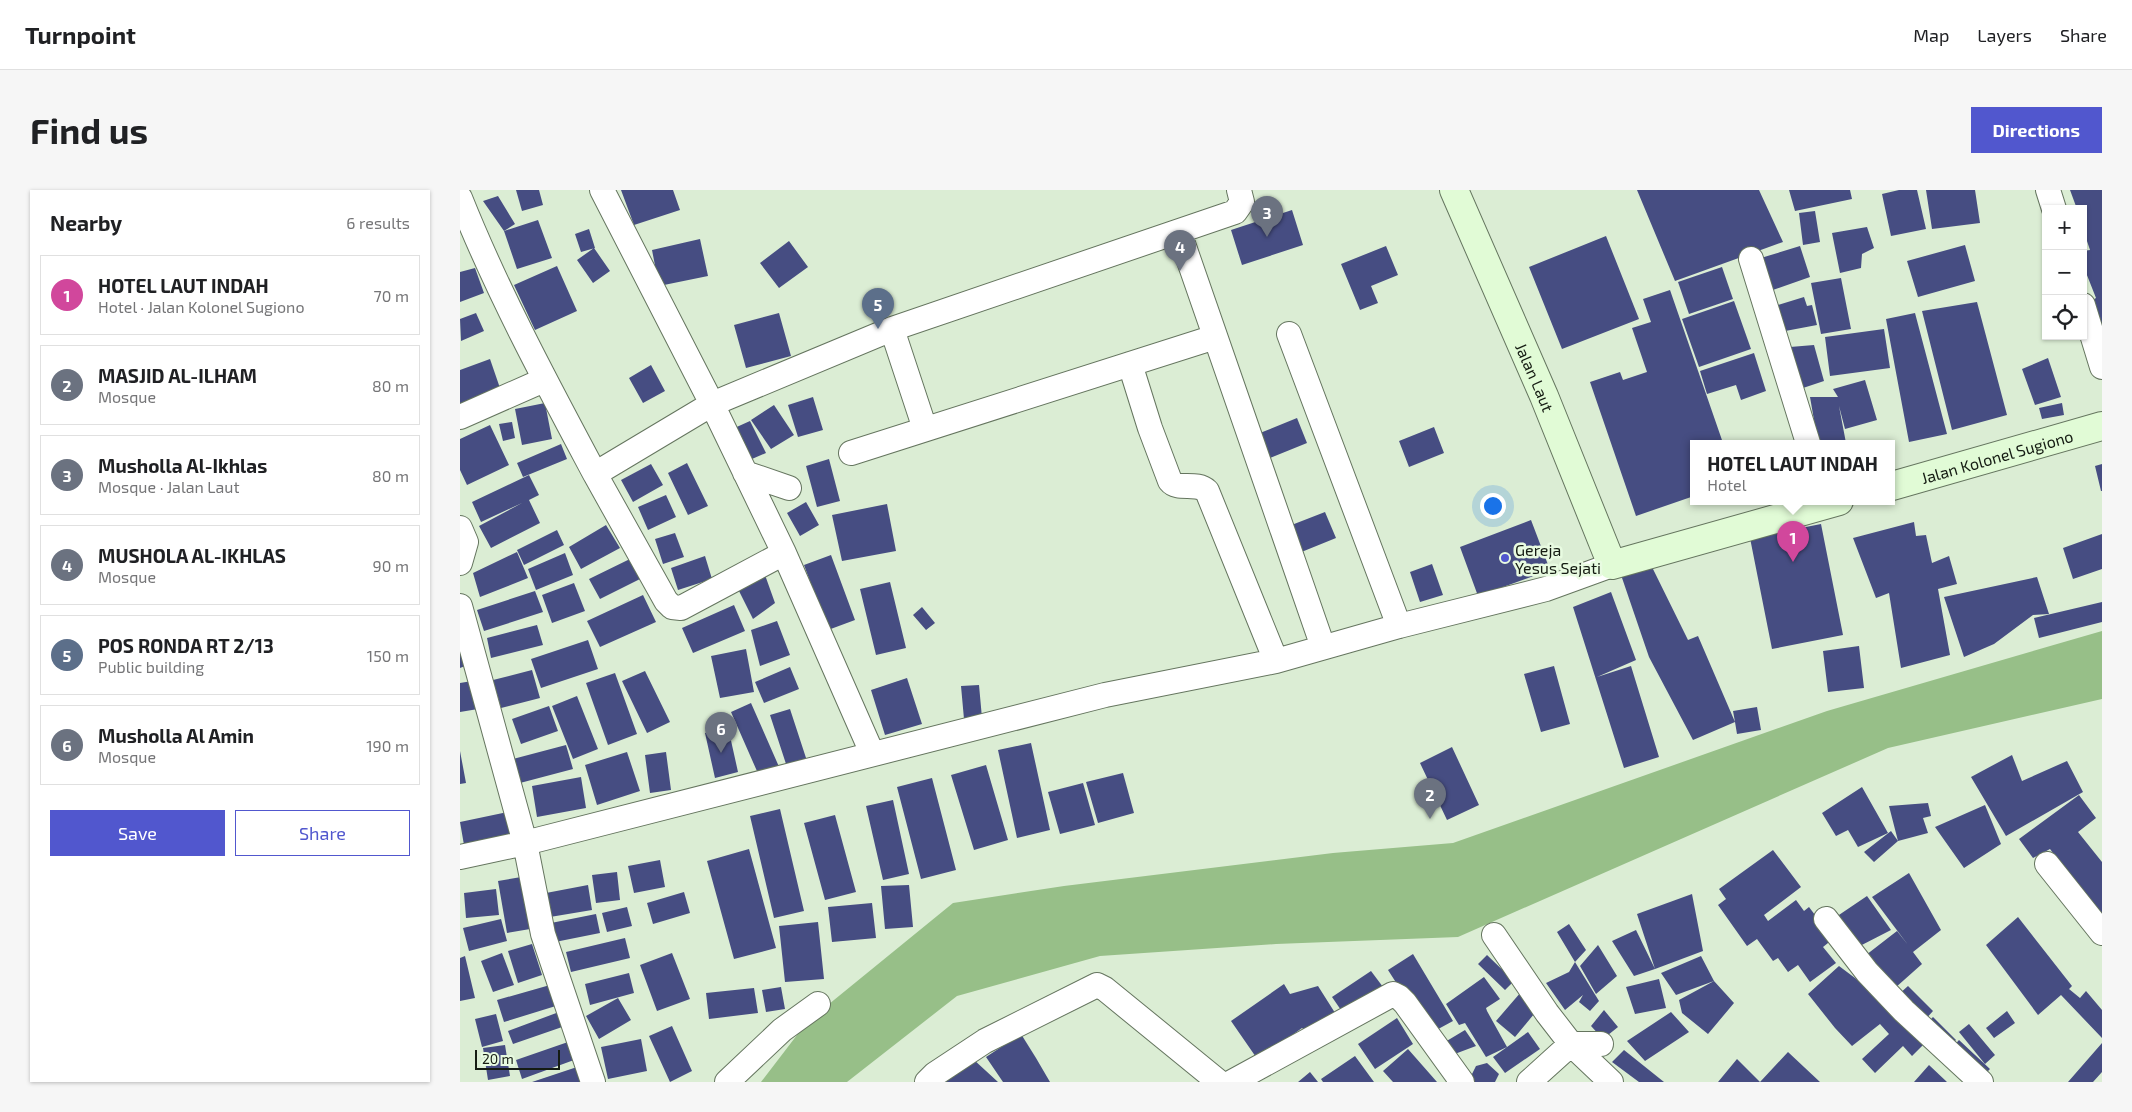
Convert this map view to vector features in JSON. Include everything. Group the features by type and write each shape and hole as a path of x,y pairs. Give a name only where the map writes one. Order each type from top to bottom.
{"street":[{"path":"602,190 712,404 784,553 872,753"},
{"path":"594,474 712,404 892,330 1235,212 1242,202 1239,190"},
{"name":"Jalan Laut","path":"1454,190 1544,396 1612,565"},
{"path":"2048,190 2053,205"},
{"path":"460,198 473,230 544,380 594,474 666,601 672,607 681,608 784,553"},
{"path":"1179,232 1323,647"},
{"path":"1751,258 1807,440"},
{"path":"2087,319 2102,367"},
{"path":"892,330 925,429"},
{"path":"1289,334 1399,626"},
{"path":"851,453 1215,337"},
{"path":"1130,364 1170,481 1176,485 1200,486 1207,491 1276,661"},
{"path":"460,417 544,380"},
{"name":"Jalan Kolonel Sugiono","path":"1895,485 2102,426"},
{"path":"745,473 789,488"},
{"path":"462,856 525,843 1105,695 1276,661 1399,626 1546,589 1612,565 1821,505"},
{"path":"460,528 466,542 460,563"},
{"path":"460,606 525,843 543,934 593,1082"},
{"path":"2047,864 2102,934"},
{"path":"1826,919 1867,972 1898,1005 1981,1082"},
{"path":"1494,935 1547,1013 1571,1044 1611,1082"},
{"path":"928,1082 935,1074 986,1041 1094,985 1102,987 1219,1082"},
{"path":"1232,1082 1393,994 1405,1003 1462,1082"},
{"path":"727,1082 782,1030 818,1004"},
{"path":"1528,1082 1571,1044 1601,1044"}],"shaded area":[{"path":"2102,631 2102,699 1888,748 1458,937 1276,944 1100,956 957,996 847,1082 761,1082 807,1022 953,903 1064,886 1333,853 1453,843 1827,711"}],"building":[{"path":"516,190 539,190 543,205 522,211"},
{"path":"621,190 673,190 680,210 634,225"},
{"path":"1637,190 1759,190 1783,242 1675,281"},
{"path":"1789,190 1850,190 1852,199 1795,211"},
{"path":"1899,190 1917,190 1926,229 1891,236 1882,194"},
{"path":"1926,190 1975,190 1980,223 1932,229"},
{"path":"2070,190 2102,190 2102,332 2091,301 2096,298 2087,275 2087,250 2090,250 2087,241 2087,205 2076,205"},
{"path":"498,196 515,224 504,231 483,201"},
{"path":"1292,210 1303,245 1242,265 1231,230"},
{"path":"1815,211 1820,242 1803,245 1799,213"},
{"path":"538,220 552,258 517,269 504,231"},
{"path":"1867,227 1874,248 1862,254 1861,268 1840,273 1832,233"},
{"path":"589,229 595,248 581,252 575,234"},
{"path":"1606,236 1639,319 1562,349 1529,267"},
{"path":"700,239 708,276 659,286 652,250"},
{"path":"789,241 808,267 779,288 760,263"},
{"path":"1965,245 1975,281 1918,297 1907,261"},
{"path":"1386,246 1398,275 1371,286 1378,303 1360,310 1341,264"},
{"path":"1800,246 1810,277 1770,291 1761,258"},
{"path":"594,248 610,271 593,283 577,260"},
{"path":"557,266 577,311 535,330 514,285"},
{"path":"1722,267 1733,299 1689,314 1678,282"},
{"path":"475,268 484,293 460,302 460,272"},
{"path":"1841,278 1851,329 1821,334 1811,283"},
{"path":"1670,290 1722,440 1690,440 1690,497 1636,516 1590,382 1620,372 1623,380 1647,372 1632,328 1651,322 1643,299"},
{"path":"1804,297 1807,306 1812,305 1817,325 1780,332 1771,307"},
{"path":"1734,301 1751,349 1699,367 1682,319"},
{"path":"1977,302 2007,415 1952,430 1922,311"},
{"path":"476,313 484,331 461,341 460,319"},
{"path":"779,313 791,356 746,368 734,325"},
{"path":"1915,313 1947,434 1909,442 1886,319"},
{"path":"1884,329 1890,368 1830,376 1825,337"},
{"path":"1814,345 1824,381 1803,388 1790,347"},
{"path":"1754,353 1766,391 1741,400 1736,385 1707,394 1700,371"},
{"path":"2048,358 2061,397 2035,405 2022,369"},
{"path":"490,359 501,391 460,406 460,370"},
{"path":"651,365 665,391 643,403 629,378"},
{"path":"1865,380 1877,420 1845,429 1839,406 1845,440 1817,440 1810,397 1838,397 1833,389"},
{"path":"813,397 823,430 798,437 788,405"},
{"path":"545,403 552,439 522,445 515,409"},
{"path":"2062,403 2064,415 2042,419 2039,408"},
{"path":"774,405 794,435 771,449 751,420"},
{"path":"1297,418 1307,443 1270,458 1260,433"},
{"path":"750,421 766,453 745,462 730,430"},
{"path":"512,422 515,438 503,441 499,424"},
{"path":"490,425 509,465 467,485 460,470 460,439"},
{"path":"1434,427 1444,453 1409,467 1399,441"},
{"path":"561,444 567,459 523,477 517,463"},
{"path":"829,459 840,501 817,507 806,466"},
{"path":"687,463 708,506 688,515 668,473"},
{"path":"651,464 663,485 633,502 621,480"},
{"path":"2102,464 2102,491 2101,491 2095,466"},
{"path":"529,475 539,495 529,500 540,523 491,548 479,526 522,503 481,522 472,502"},
{"path":"666,495 676,517 648,530 638,507"},
{"path":"806,502 819,525 800,536 787,513"},
{"path":"887,504 896,551 842,561 832,515"},
{"path":"1325,512 1336,538 1299,553 1289,526"},
{"name":"Gereja Yesus Sejati","path":"1531,520 1550,570 1478,596 1460,547"},
{"path":"1914,522 1916,536 1926,535 1932,563 1949,556 1957,584 1938,589 1950,655 1901,668 1889,593 1876,598 1853,538"},
{"path":"1821,524 1843,635 1772,649 1750,538"},
{"path":"606,525 620,548 581,569 569,547"},
{"path":"557,530 564,545 524,565 517,550"},
{"path":"675,533 684,557 663,564 655,539"},
{"path":"2102,534 2102,569 2073,579 2063,548"},
{"path":"517,552 528,578 480,597 473,573"},
{"path":"565,553 573,575 536,590 528,569"},
{"path":"831,555 855,620 828,630 804,565"},
{"path":"705,556 712,579 678,590 671,568"},
{"path":"634,557 644,577 600,599 589,579"},
{"path":"1432,564 1443,595 1420,602 1410,572"},
{"path":"1652,567 1688,640 1698,636 1735,722 1693,740 1649,657 1620,572"},
{"path":"765,575 775,603 753,619 738,589"},
{"path":"2037,577 2049,614 2033,615 1994,644 1964,657 1944,597"},
{"path":"890,582 906,648 876,655 860,589"},
{"path":"574,583 585,611 552,623 542,595"},
{"path":"535,591 543,612 484,631 477,610"},
{"path":"1611,592 1636,660 1597,677 1631,666 1659,757 1624,768 1573,607"},
{"path":"643,595 656,622 600,647 587,621"},
{"path":"2102,602 2102,622 2039,638 2034,618"},
{"path":"734,605 745,631 693,653 682,628"},
{"path":"922,607 935,623 926,630 913,615"},
{"path":"777,621 790,655 760,666 751,630"},
{"path":"537,625 543,645 491,658 487,638"},
{"path":"588,640 598,669 541,688 531,659"},
{"path":"1859,646 1864,688 1828,692 1823,651"},
{"path":"746,649 754,692 720,698 711,656"},
{"path":"460,650 465,666 460,668"},
{"path":"1554,666 1570,724 1541,732 1524,674"},
{"path":"790,667 799,689 764,703 755,682"},
{"path":"532,670 540,698 501,708 493,680"},
{"path":"645,671 670,722 647,733 622,681"},
{"path":"615,673 637,734 608,745 586,683"},
{"path":"907,678 922,724 885,735 871,690"},
{"path":"472,681 478,709 460,712 460,683"},
{"path":"979,685 982,718 964,719 961,686"},
{"path":"577,696 598,749 573,759 552,706"},
{"path":"751,703 780,769 760,778 731,712"},
{"path":"549,706 558,731 521,744 512,719"},
{"path":"1757,707 1761,730 1737,734 1733,711"},
{"path":"790,709 807,761 787,767 770,715"},
{"path":"728,727 738,772 715,778 705,733"},
{"path":"1031,743 1050,830 1017,838 998,750"},
{"path":"566,745 573,769 520,783 513,759"},
{"path":"1452,747 1479,805 1447,820 1420,763"},
{"path":"460,751 466,783 460,784"},
{"path":"627,752 640,791 597,805 585,765"},
{"path":"666,752 671,790 650,793 645,755"},
{"path":"2012,755 2022,781 2067,761 2083,792 2006,836 1971,777"},
{"path":"986,765 1008,840 974,850 951,775"},
{"path":"1123,773 1134,813 1098,823 1086,782"},
{"path":"581,777 586,808 537,817 532,786"},
{"path":"932,778 956,870 921,879 897,787"},
{"path":"1083,783 1095,825 1060,834 1048,792"},
{"path":"1862,787 1888,833 1858,847 1848,830 1836,836 1822,813"},
{"path":"2079,795 2096,818 2078,832 2102,862 2102,917 2050,849 2033,858 2019,839"},
{"path":"893,800 909,874 883,880 866,806"},
{"path":"1928,803 1931,816 1923,818 1928,833 1898,841 1889,806"},
{"path":"1985,805 2001,844 1964,868 1935,827"},
{"path":"780,809 804,911 774,918 750,816"},
{"path":"513,811 517,834 464,845 460,822"},
{"path":"835,815 856,892 825,900 804,823"},
{"path":"1891,831 1898,841 1874,862 1864,852"},
{"path":"749,849 776,948 734,959 707,861"},
{"path":"1773,850 1801,887 1764,915 1768,921 1796,900 1804,911 1809,907 1833,939 1823,947 1836,963 1810,982 1798,965 1788,972 1778,958 1773,961 1757,939 1747,946 1718,905 1726,899 1719,889"},
{"path":"660,860 665,887 634,893 628,866"},
{"path":"617,872 620,900 596,903 592,875"},
{"path":"1909,873 1941,930 1913,952 1922,964 1895,988 1866,955 1897,931 1908,945 1872,897"},
{"path":"527,876 536,928 507,933 498,881"},
{"path":"588,885 592,910 550,917 546,893"},
{"path":"909,885 913,927 885,929 881,886"},
{"path":"496,889 499,915 466,918 464,893"},
{"path":"684,892 690,913 653,924 647,903"},
{"path":"1692,894 1703,951 1655,969 1637,914"},
{"path":"1867,896 1891,930 1854,949 1833,919"},
{"path":"872,903 876,938 832,942 828,907"},
{"path":"627,907 632,926 607,932 602,913"},
{"path":"596,914 600,933 555,942 551,923"},
{"path":"2018,917 2072,986 2069,989 2080,998 2086,991 2102,1010 2102,1038 2061,995 2038,1015 1986,945"},
{"path":"501,919 507,941 469,951 463,928"},
{"path":"818,922 824,979 785,982 779,926"},
{"path":"1569,924 1586,950 1575,962 1557,932"},
{"path":"1636,930 1655,969 1634,976 1612,941"},
{"path":"625,938 630,958 571,972 566,952"},
{"path":"532,944 542,975 518,983 508,951"},
{"path":"1598,945 1617,976 1596,994 1580,966"},
{"path":"502,953 514,985 493,992 481,961"},
{"path":"672,953 690,999 657,1011 640,965"},
{"path":"1413,954 1453,1021 1429,1034 1388,970"},
{"path":"1487,955 1514,981 1505,990 1478,964"},
{"path":"465,956 475,998 460,1001 460,958"},
{"path":"1701,956 1714,981 1676,995 1661,973"},
{"path":"1575,962 1599,1001 1590,1011 1579,1002 1583,995 1565,1010 1546,983 1569,972"},
{"path":"1839,966 1875,993 1923,1045 1912,1056 1903,1046 1875,1073 1862,1059 1889,1034 1880,1024 1852,1046 1835,1028 1808,994"},
{"path":"1371,971 1386,991 1343,1013 1332,997"},
{"path":"629,973 634,993 590,1005 585,984"},
{"path":"1484,977 1500,999 1486,1008 1507,1047 1486,1057 1465,1023 1459,1025 1446,1004"},
{"path":"1659,979 1666,1008 1635,1014 1626,987"},
{"path":"1714,981 1734,1003 1708,1034 1682,1013 1679,1000"},
{"path":"1284,984 1290,994 1318,986 1337,1016 1307,1032 1302,1028 1258,1060 1231,1021"},
{"path":"550,985 559,1005 504,1022 497,1000"},
{"path":"1908,986 1933,1011 1924,1021 1898,995"},
{"path":"781,987 785,1009 766,1012 762,990"},
{"path":"754,988 758,1013 709,1019 706,993"},
{"path":"1521,992 1539,1008 1515,1037 1496,1021"},
{"path":"618,998 631,1020 599,1039 586,1016"},
{"path":"1604,1010 1618,1027 1603,1039 1591,1026"},
{"path":"2007,1011 2015,1023 1994,1038 1986,1028"},
{"path":"559,1012 565,1026 513,1044 508,1031"},
{"path":"1671,1012 1689,1032 1645,1061 1627,1041"},
{"path":"496,1014 503,1041 482,1047 475,1019"},
{"path":"1933,1017 1956,1040 1948,1048 1925,1025"},
{"path":"1397,1018 1413,1044 1375,1069 1358,1044"},
{"path":"1969,1024 1995,1055 1985,1064 1959,1032"},
{"path":"672,1026 692,1071 670,1082 649,1036"},
{"path":"1465,1030 1476,1046 1452,1055 1445,1042"},
{"path":"1528,1032 1540,1049 1505,1073 1493,1057"},
{"path":"1021,1034 1050,1082 1003,1082 986,1057"},
{"path":"641,1039 647,1071 608,1079 601,1047"},
{"path":"1959,1040 1990,1069 1981,1078 1950,1050"},
{"path":"568,1042 574,1060 522,1079 516,1060"},
{"path":"2102,1043 2102,1072 2093,1082 2068,1082"},
{"path":"505,1045 510,1076 488,1080 483,1048"},
{"path":"1408,1049 1437,1082 1393,1082 1383,1071"},
{"path":"1624,1050 1664,1082 1639,1082 1612,1062"},
{"path":"1788,1052 1820,1082 1760,1082"},
{"path":"1355,1056 1374,1082 1323,1082 1321,1079"},
{"path":"973,1059 998,1082 946,1082 952,1075"},
{"path":"1737,1059 1760,1082 1718,1082"},
{"path":"1487,1063 1499,1074 1495,1082 1475,1082 1471,1076 1476,1066"},
{"path":"1929,1065 1947,1082 1914,1082"},
{"path":"577,1067 582,1082 532,1082"},
{"path":"1310,1072 1318,1082 1298,1082"}],"place":[{"name":"Musholla Al-Ikhlas","path":"1267,237"},
{"name":"MUSHOLA AL-IKHLAS","path":"1180,271"},
{"name":"POS RONDA RT 2/13","path":"878,329"},
{"name":"Gereja Yesus Sejati","path":"1505,558"},
{"name":"HOTEL LAUT INDAH","path":"1793,562"},
{"name":"Musholla Al Amin","path":"721,753"},
{"name":"MASJID AL-ILHAM","path":"1430,819"}]}
